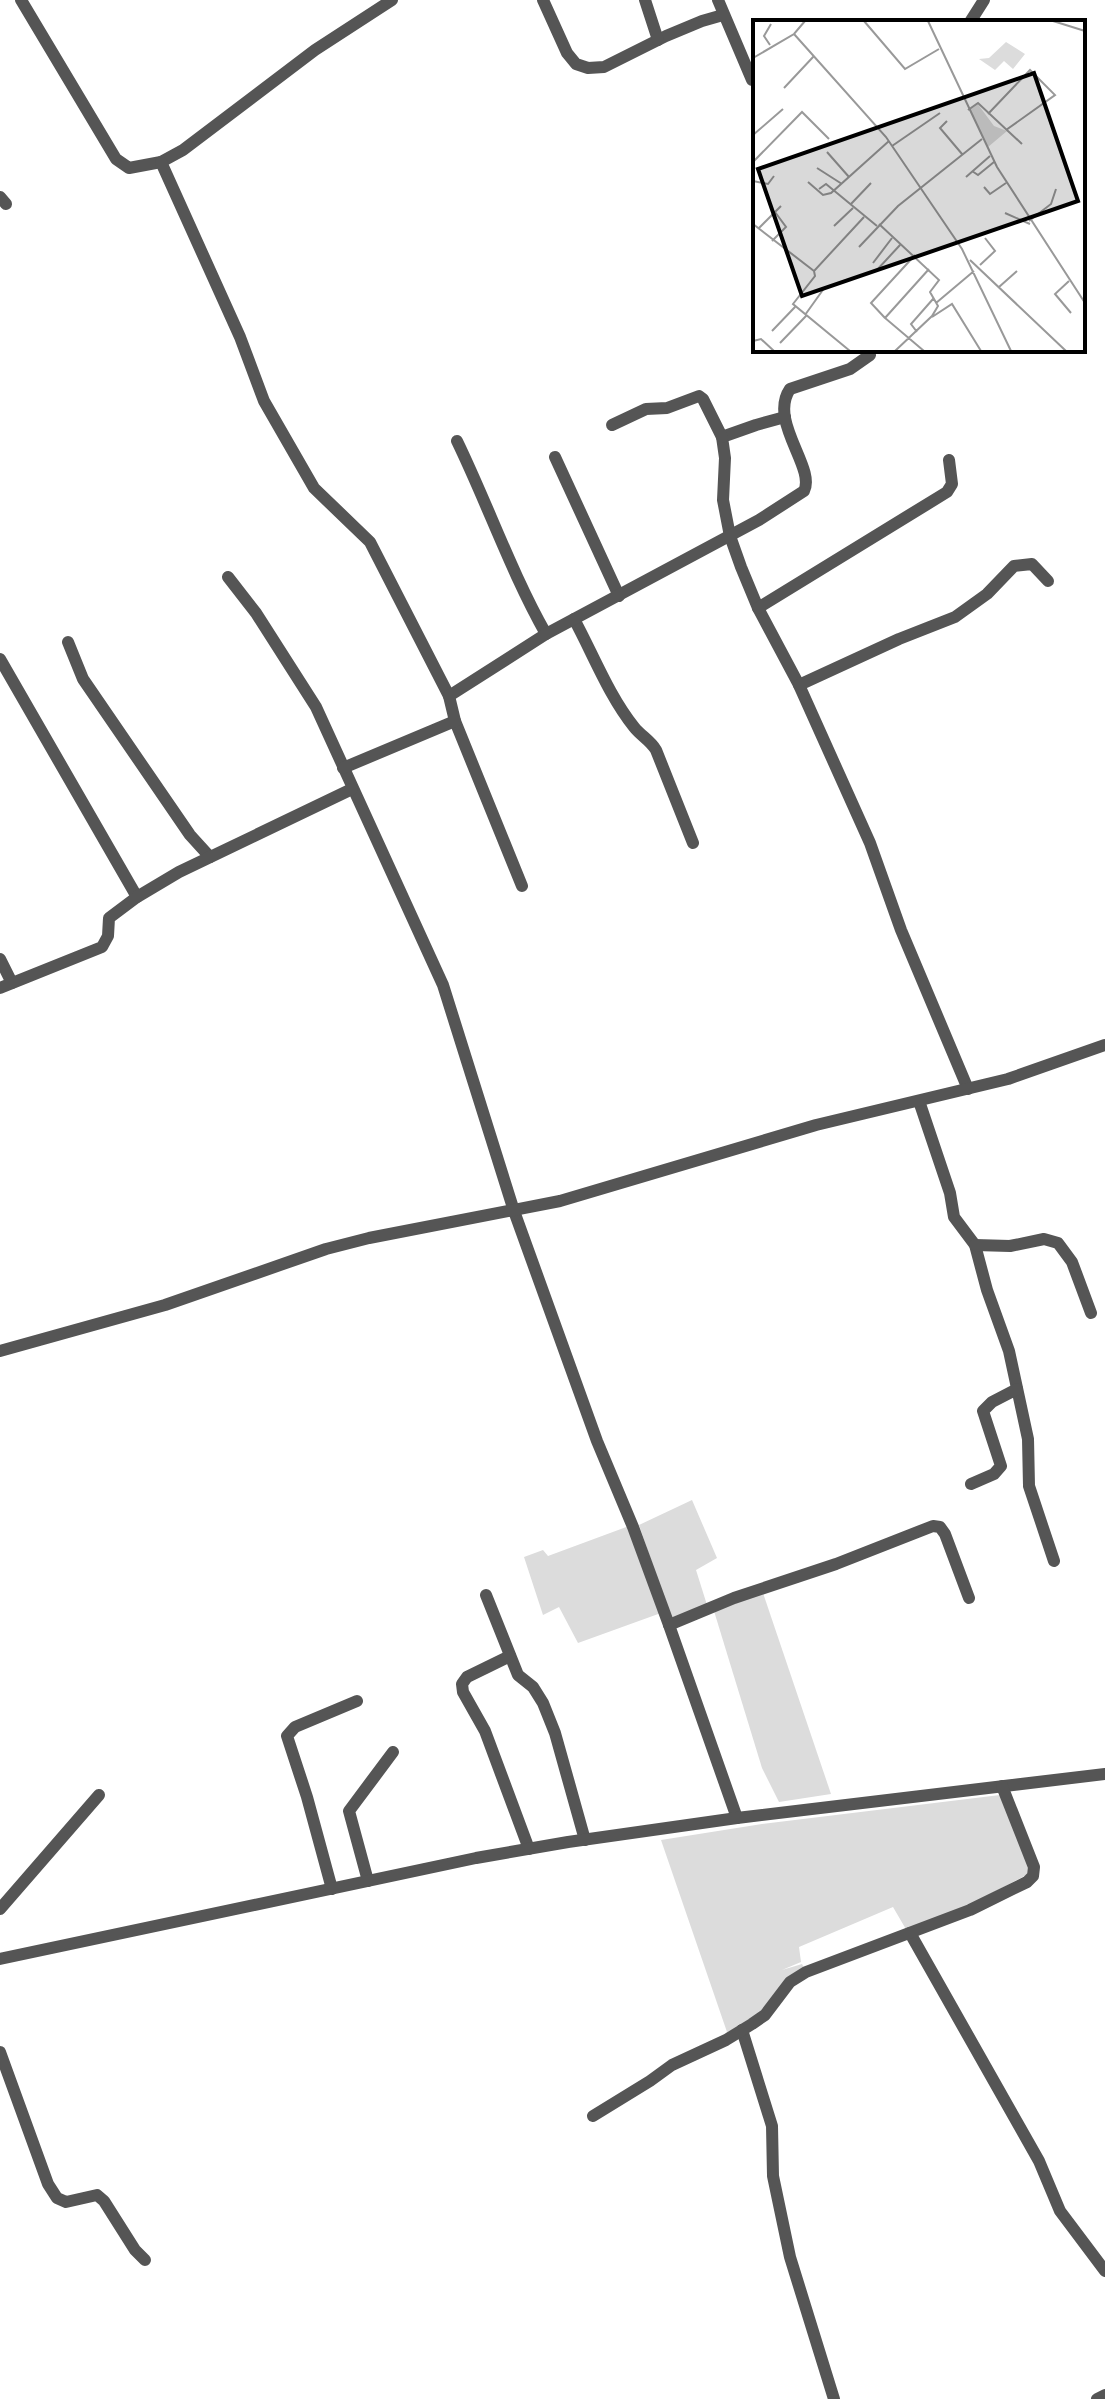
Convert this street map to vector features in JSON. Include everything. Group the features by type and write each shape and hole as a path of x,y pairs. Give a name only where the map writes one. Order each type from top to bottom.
{"street":[{"path":"21,0 116,159 129,168 161,162 183,150 315,50 392,0"},
{"path":"543,0 567,53 576,64 588,68 604,67 658,40 723,15"},
{"path":"645,0 658,40"},
{"path":"718,0 752,80"},
{"path":"971,20 984,0"},
{"path":"161,162 240,337 264,401 314,488 370,542 449,696 455,721 522,886"},
{"path":"449,696 546,634 790,503 807,486 783,408 790,389 850,369 870,355"},
{"path":"612,425 646,409 667,408 699,396 703,399 722,437 725,458 723,500 730,536 758,608 799,685 870,843 901,930 968,1089"},
{"path":"722,437 785,417"},
{"path":"457,441 514,572 546,634"},
{"path":"555,457 619,596"},
{"path":"758,608 947,492 952,484 949,460"},
{"path":"799,685 955,617 987,594 1014,566 1032,564 1048,581"},
{"path":"228,577 256,613 316,707 443,985 514,1211 597,1441 633,1527 737,1818"},
{"path":"574,619 635,729 656,750 693,843"},
{"path":"68,642 83,679 190,835 210,857"},
{"path":"0,659 137,897"},
{"path":"343,768 455,721"},
{"path":"0,959 6,986 102,947 108,936 109,918 137,897 210,857 352,789"},
{"path":"0,1351 165,1305 326,1249 588,1193 816,1125 1008,1079 1105,1045"},
{"path":"919,1101 950,1193 954,1217 975,1245 1009,1351 1028,1439 1029,1486 1054,1561"},
{"path":"975,1245 1010,1246 1044,1239 1058,1243 1072,1262 1091,1313"},
{"path":"971,1484 994,1474 1001,1466 984,1415 985,1407 1017,1389"},
{"path":"669,1625 734,1598 836,1564 933,1526 940,1527 945,1534 969,1598"},
{"path":"486,1595 518,1675 533,1687 543,1703 555,1733 585,1840"},
{"path":"510,1656 467,1677 462,1684 463,1692 485,1731 529,1849"},
{"path":"332,1889 287,1736 295,1727 357,1701"},
{"path":"368,1881 349,1811 393,1752"},
{"path":"0,1959 529,1849 737,1818 1105,1774"},
{"path":"593,2116 672,2065 765,2015 790,1982 806,1972 970,1910 1027,1882 1033,1876 1034,1867 1002,1786"},
{"path":"0,1909 99,1795"},
{"path":"910,1933 1039,2161 1060,2211 1105,2271"},
{"path":"742,2030 772,2126 773,2176 790,2257 834,2399"},
{"path":"0,2052 48,2184 57,2198 66,2202 97,2195 145,2260"},
{"path":"1097,2399 1105,2395"}],"shaded area":[{"path":"692,1500 717,1558 696,1570 707,1605 672,1621 639,1525"},
{"path":"629,1526 661,1613 578,1643 559,1607 543,1615 524,1557 543,1550 548,1556"},
{"path":"763,1593 831,1794 779,1802 762,1768 714,1611"},
{"path":"1000,1795 1029,1869 1028,1874 957,1912 907,1931 893,1907 799,1947 801,1962 782,1970 802,1964 804,1968 749,2023 727,2032 661,1840 762,1824"}]}
